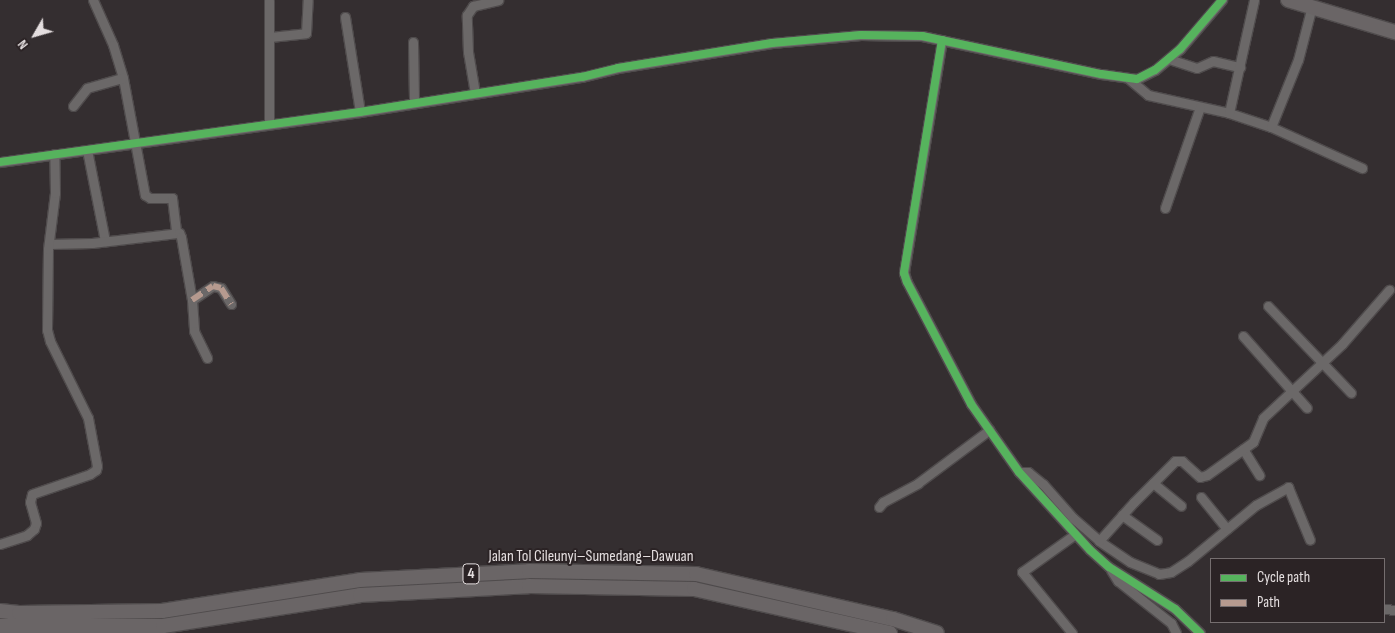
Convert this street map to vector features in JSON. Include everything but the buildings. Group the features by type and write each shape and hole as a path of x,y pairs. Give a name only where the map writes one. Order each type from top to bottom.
{"highway":[{"path":"1288,0 1319,5 1395,32"},
{"name":"Jalan Tol Cileunyi–Sumedang–Dawuan","path":"0,611 19,613 162,611 360,580 529,571 696,574 893,619 937,633"},
{"name":"Jalan Tol Cileunyi–Sumedang–Dawuan","path":"0,626 18,628 163,626 360,595 529,586 694,588 890,633"}],"street":[{"path":"93,0 112,45 123,78 146,195 150,198 172,198 176,232 181,237 192,300 194,330 207,358"},
{"path":"269,0 269,123"},
{"path":"270,37 306,33 308,0"},
{"path":"476,93 468,52 467,15 474,6 498,0"},
{"path":"0,162 269,123 360,112 582,77 618,68 772,43 881,34 942,40 1129,78 1146,75 1169,59 1195,34 1222,0"},
{"path":"1229,113 1254,0"},
{"path":"1271,127 1319,5"},
{"path":"344,17 360,112"},
{"path":"942,40 904,274 971,404 1019,472 1074,535 1110,567 1176,609 1200,633"},
{"path":"413,42 414,102"},
{"path":"1169,59 1197,68 1213,61 1240,67"},
{"path":"73,106 87,88 123,78"},
{"path":"1129,78 1148,95 1229,113 1271,127 1362,168"},
{"path":"1165,208 1200,107"},
{"path":"87,150 105,241"},
{"path":"0,544 26,535 34,529 36,523 30,502 32,494 90,474 96,470 97,466 88,418 50,341 47,330 46,289 55,193 54,154"},
{"path":"49,244 105,241 176,232"},
{"path":"192,300 213,286 221,288 231,304"},
{"path":"1099,541 1175,461 1182,461 1200,477 1207,475 1253,442 1263,418 1293,392 1342,344 1390,290"},
{"path":"1268,306 1351,393"},
{"path":"1243,336 1308,408"},
{"path":"879,507 883,502 918,483 989,430"},
{"path":"1243,449 1260,476"},
{"path":"1019,472 1028,472 1044,484 1073,518 1099,541 1130,562 1159,574 1171,572 1188,561 1256,505 1288,487 1310,540"},
{"path":"1153,483 1181,506"},
{"path":"1201,497 1227,529"},
{"path":"1122,515 1157,540"},
{"path":"1072,633 1022,572 1074,535"},
{"path":"1110,567 1118,581 1171,624 1176,633"}],"marked path":[{"path":"192,300 213,286 221,288 231,304"}],"cycle path":[{"path":"0,162 360,112 582,77 618,68 772,43 861,35 922,36 1101,74 1137,79 1155,70 1180,49 1222,0"},
{"path":"942,40 904,273 907,282 971,404 1019,472 1090,550 1109,567 1175,609 1200,633"}]}
